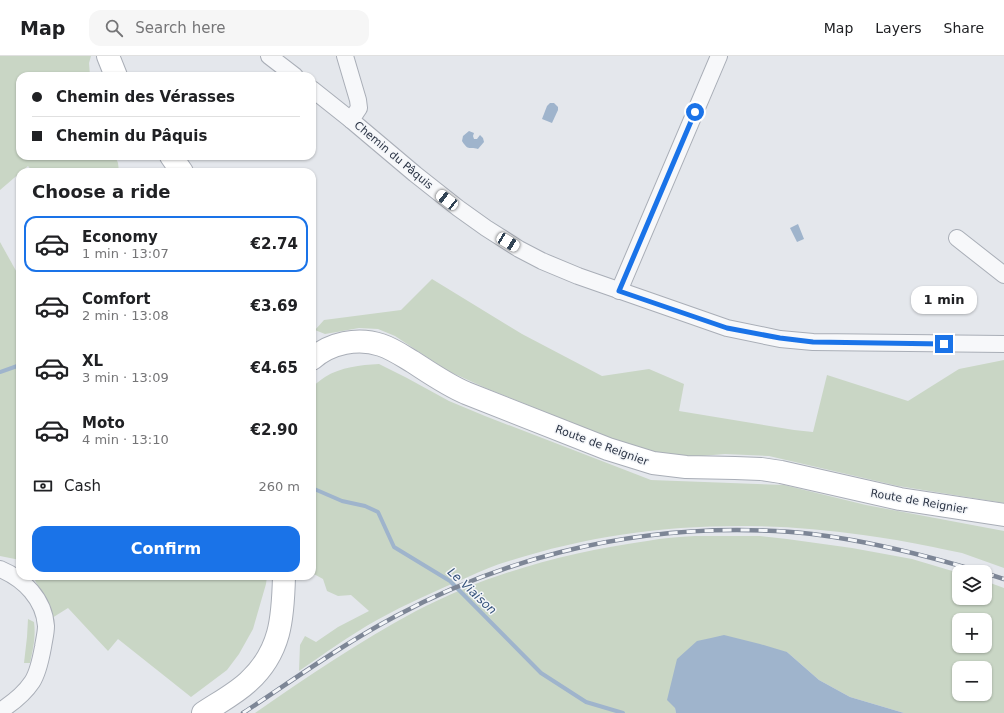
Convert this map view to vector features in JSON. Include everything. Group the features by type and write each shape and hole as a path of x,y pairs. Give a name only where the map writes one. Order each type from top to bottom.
{"main road":[{"path":"108,56 114,72"},
{"name":"Route de Reignier","path":"316,355 342,343 362,342 381,345 461,391 608,449 653,463 686,467 761,469 900,498 1004,515"},
{"path":"203,713 248,682 257,673 270,655 280,631 284,580"}],"street":[{"path":"269,56 290,72"},
{"path":"345,56 359,108 351,120"},
{"path":"619,291 719,56"},
{"name":"Chemin du Pâquis","path":"316,92 415,174 486,228 548,264 619,291 727,328 780,338 813,342 1004,344"},
{"path":"957,238 1004,275"},
{"path":"0,569 16,577"},
{"path":"0,711 7,707 32,682 42,656 46,626 43,612 37,598 31,590 19,580"}],"green space":[{"path":"0,56 91,56 89,63 90,72 16,72 16,160 117,160 119,168 30,168 28,166 26,168 16,168 16,176 0,190"},
{"path":"0,242 16,271 16,559 0,556"},
{"path":"432,279 522,334 602,376 649,369 684,384 679,411 813,432 827,375 908,401 959,369 1004,360 1004,503 898,486 769,456 725,454 689,457 658,453 620,442 488,389 448,371 395,336 378,329 359,328 325,334 316,330 324,320 401,310"},
{"path":"379,364 449,401 651,480 784,485 866,505 1004,531 1004,568 962,553 933,547 880,537 818,530 729,526 640,532 596,539 553,549 488,568 399,608 347,638 299,671 300,645 305,636 316,642 338,627 369,611 351,595 338,596 327,591 323,579 316,575 316,384 325,377 338,371 358,366"},
{"path":"695,536 760,536 852,548 912,559 952,571 952,605 992,605 992,584 1004,588 1004,713 904,713 850,697 819,680 787,652 675,708 676,713 255,713 354,647 422,608 463,589 485,580 553,559 600,549 671,538"},
{"path":"35,580 266,580 253,629 239,654 227,670 191,697 118,639 108,651 68,608 52,618 47,601"},
{"path":"28,619 34,622 34,638 30,663 24,663 27,637"}],"water":[{"path":"550,103 554,103 558,107 552,123 542,119 547,106"},
{"path":"469,131 474,133 474,139 477,139 480,135 483,138 484,142 478,149 468,148 462,141 463,136"},
{"path":"798,224 804,239 797,242 790,228"},
{"path":"724,635 787,652 819,680 850,697 904,713 676,713 675,708 667,700 677,659 697,641"}],"waterway":[{"name":"Le Viaison","path":"0,372 16,366"},
{"name":"Le Viaison","path":"316,490 342,501 365,506 378,512 394,547 450,581 541,673 586,702 623,713"}],"railway":[{"path":"243,713 357,638 436,596 476,579 518,564 604,542 692,531 746,530 793,532 833,537 876,545 918,554 956,565"},
{"path":"992,575 1004,579"}],"route":[{"path":"695,112 619,291 727,328 780,338 813,342 944,344"}]}
